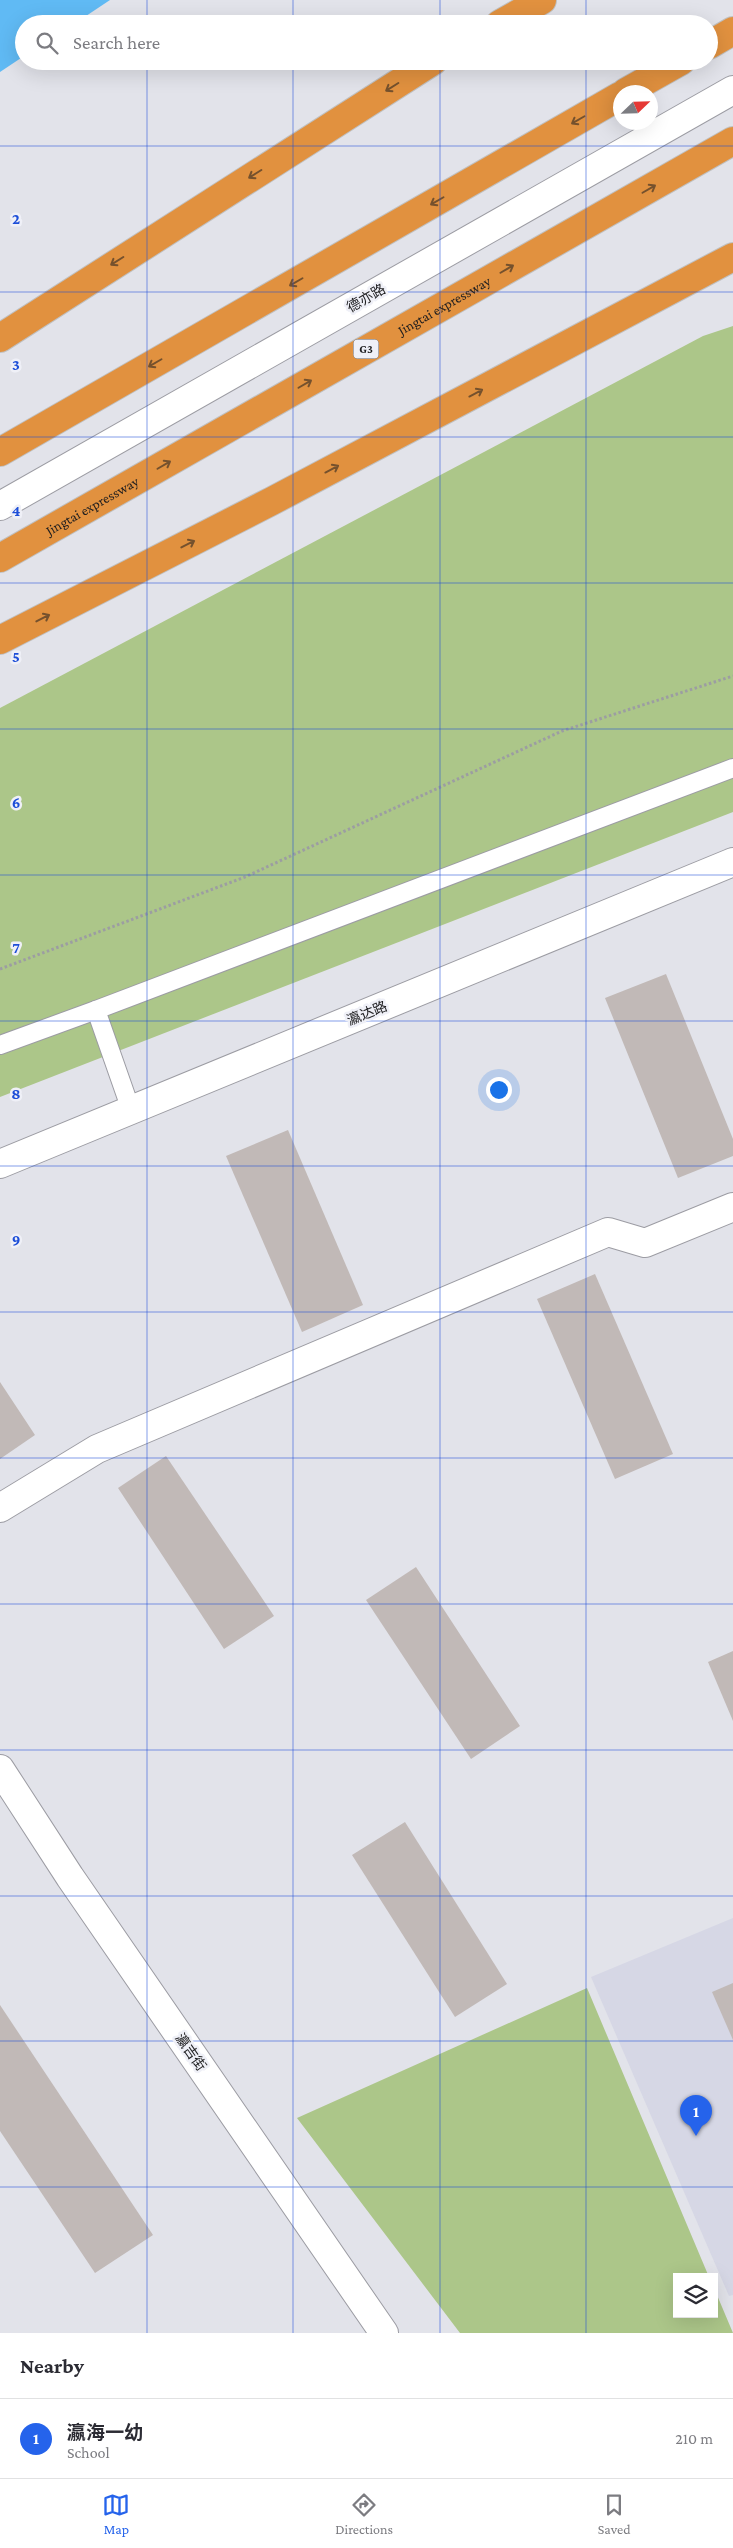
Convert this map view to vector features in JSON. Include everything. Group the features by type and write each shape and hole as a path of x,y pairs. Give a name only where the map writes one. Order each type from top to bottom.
{"highway":[{"path":"516,15 542,0"},
{"path":"718,40 733,31"},
{"path":"0,338 419,70"},
{"path":"638,85 665,70"},
{"path":"0,452 613,100"},
{"name":"Jingtai expressway","path":"0,558 733,141"},
{"path":"0,640 281,496 733,257"}],"street":[{"name":"德亦路","path":"0,506 733,90"},
{"name":"瀛达路","path":"0,1164 733,862"},
{"path":"0,1508 97,1449 608,1232 645,1243 733,1207"},
{"name":"瀛吉街","path":"0,1769 70,1877 384,2333"}],"lane":[{"path":"0,1045 733,768"},
{"path":"96,1010 131,1110"}],"path":[{"path":"0,969 245,877 562,731 733,676"}],"shaded area":[{"path":"733,1918 733,2295 729,2296 591,1977"}],"green space":[{"path":"733,326 733,812 0,1097 0,708 703,336"},
{"path":"587,1988 707,2273 673,2273 673,2318 718,2318 718,2297 733,2333 460,2333 297,2118"}],"water":[{"path":"0,0 110,0 88,15 15,15 15,62 0,72"}],"building":[{"path":"666,974 733,1139 733,1156 678,1178 605,998"},
{"path":"288,1130 363,1305 302,1332 226,1156"},
{"path":"595,1274 673,1454 615,1479 537,1299"},
{"path":"0,1382 35,1435 0,1459"},
{"path":"166,1456 274,1616 224,1649 118,1488"},
{"path":"416,1567 520,1726 471,1759 366,1600"},
{"path":"733,1651 733,1721 708,1662"},
{"path":"405,1822 507,1984 455,2017 352,1855"},
{"path":"733,1983 733,2040 712,1992"},
{"path":"0,2005 153,2235 95,2273 0,2131"}],"place":[{"name":"瀛海一幼","path":"696,2136"}]}
